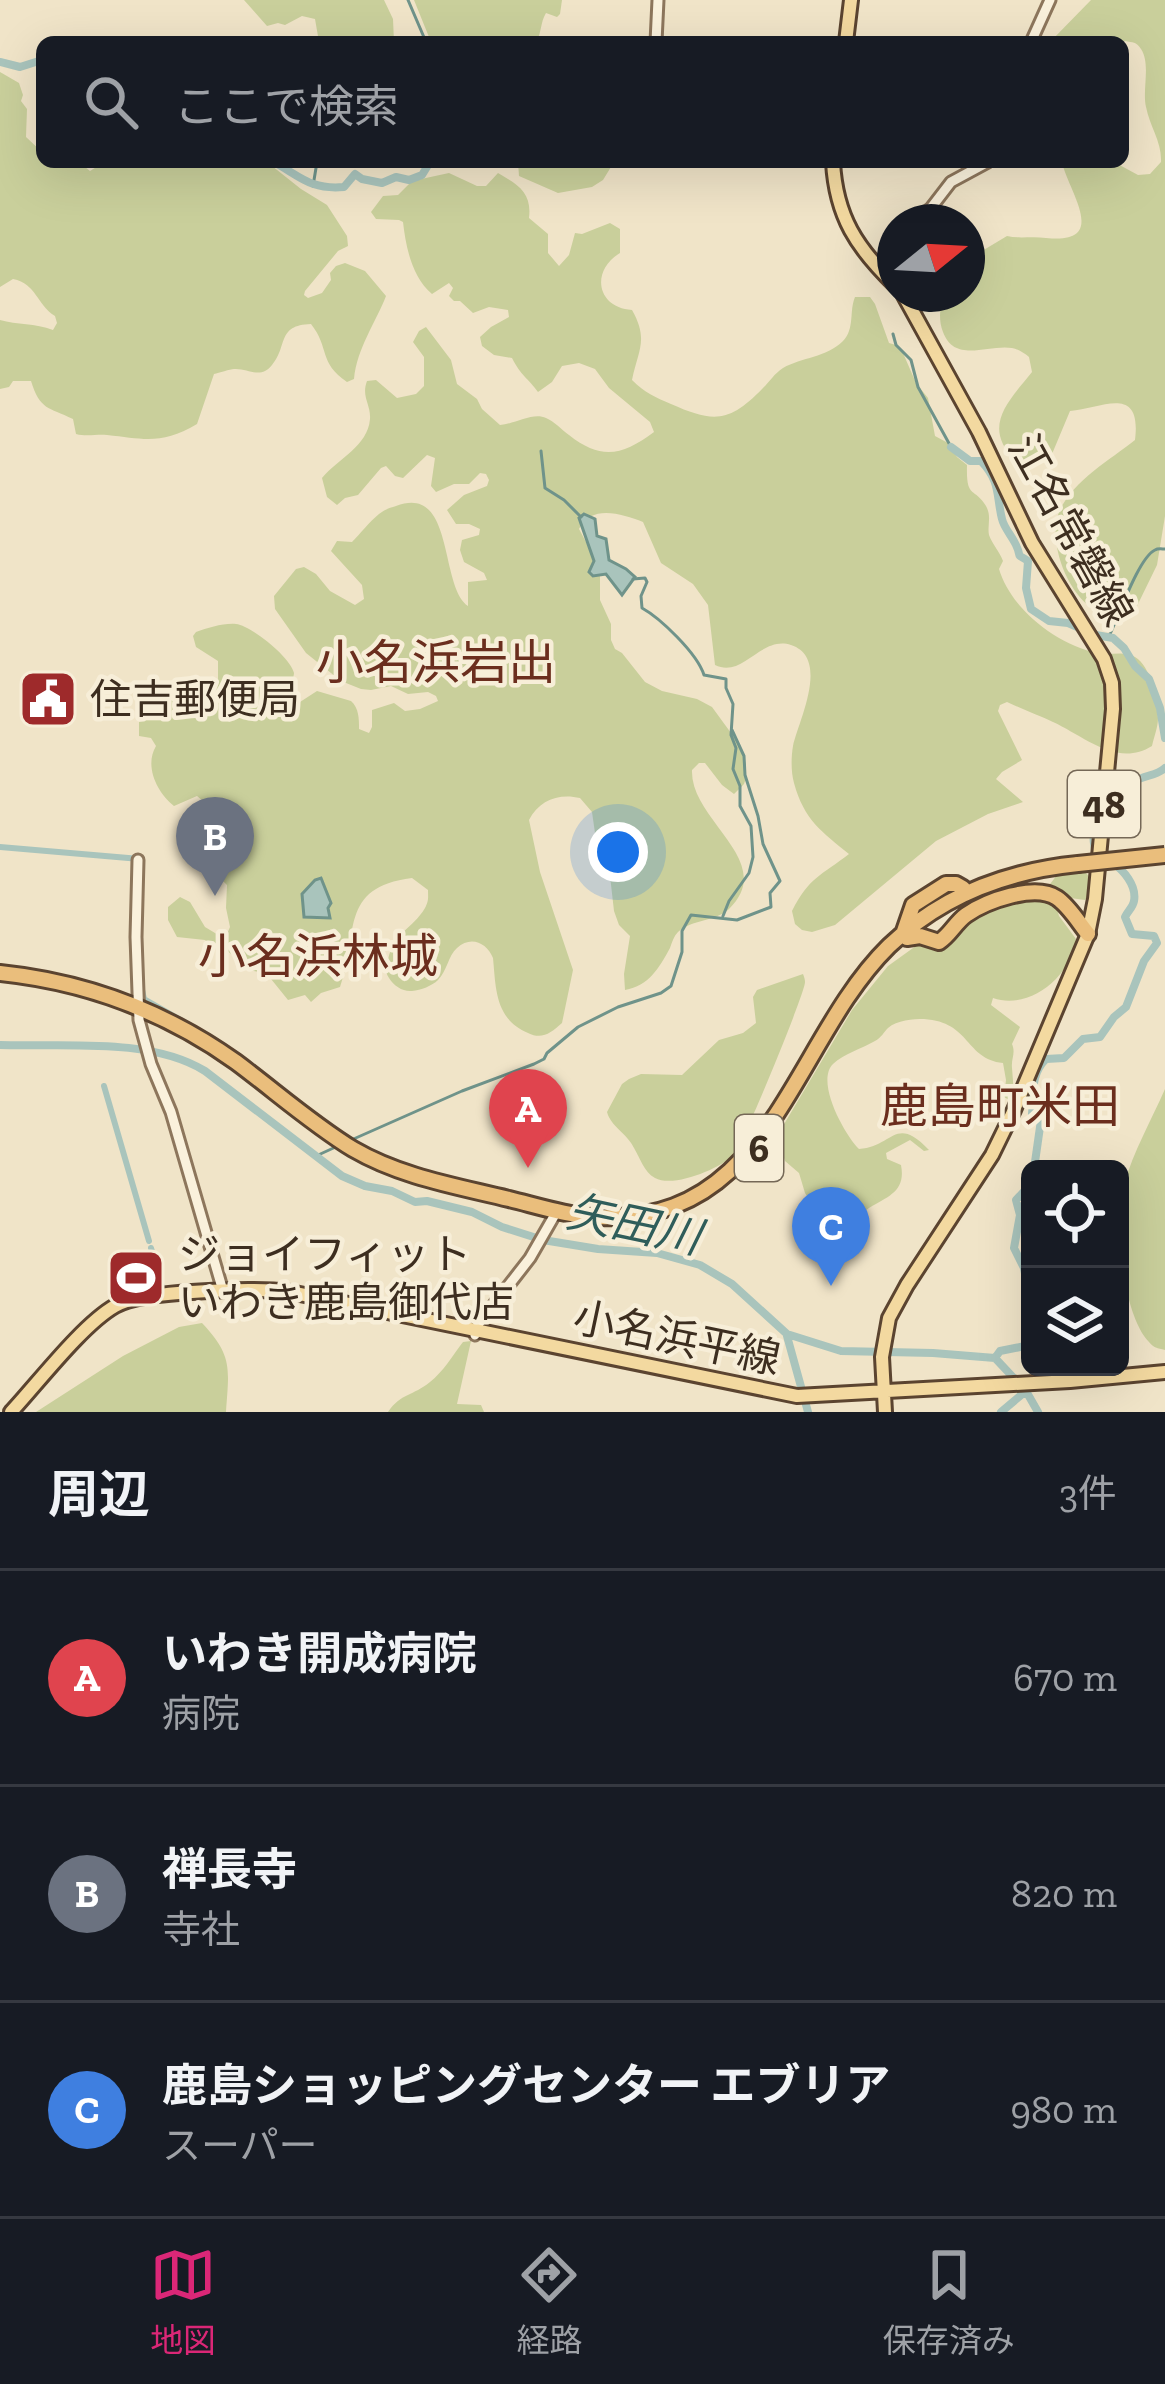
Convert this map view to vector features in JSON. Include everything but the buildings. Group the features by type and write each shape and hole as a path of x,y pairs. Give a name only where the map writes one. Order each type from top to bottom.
{"highway":[{"name":"6","path":"0,975 65,984 188,1031 342,1145 398,1171 556,1214 644,1213 687,1199 722,1178 751,1151 844,1002 888,947 926,925 947,902 1000,879 1050,867 1165,857"},
{"path":"905,936 910,910 946,884 963,887"},
{"path":"910,910 926,925 934,943 943,941 979,903 1018,893 1052,895 1088,934"}],"main road":[{"path":"847,36 851,0"},
{"path":"834,168 838,202 850,231 877,267"},
{"name":"江名常磐線","path":"885,1400 882,1357 889,1318 992,1155 1088,934 1113,709 1110,674 1099,650 1032,543 981,435 913,312"},
{"name":"小名浜平線","path":"14,1412 82,1335 118,1304 150,1296 224,1293 290,1292 804,1398 885,1400 1165,1374"}],"street":[{"path":"656,36 658,0"},
{"path":"1034,36 1050,0"},
{"path":"934,204 951,182 977,168"},
{"path":"138,860 137,1009 224,1293"},
{"path":"475,1333 556,1214"}],"green space":[{"path":"244,0 384,0 393,19 394,36 318,36 315,19 302,16 285,25 267,26"},
{"path":"414,0 562,0 557,17 546,13 538,36 429,36"},
{"path":"1091,0 1165,0 1165,516 1157,565 1137,606 1119,615 1101,613 1073,587 1057,547 1056,527 1060,510 1074,489 1135,440 1132,411 1117,403 1070,411 1052,454 1035,462 1015,460 1005,448 999,425 1032,372 1029,357 1012,348 955,347 943,332 940,317 941,312 985,312 985,249 1007,236 1066,238 1077,233 1081,213 1064,168 1125,168 1138,175 1150,174 1161,162 1146,107 1144,55 1129,42 1129,36 1056,36"},
{"path":"0,72 19,83 27,109 26,137 36,146 36,168 275,168 327,205 347,236 348,246 338,251 304,295 322,293 330,273 345,263 365,271 386,296 354,379 347,382 332,368 311,324 300,325 287,333 277,358 263,372 234,369 214,374 197,424 163,438 143,439 76,434 73,419 42,403 31,381 13,381 0,389 0,320 53,330 57,323 27,285 13,279 0,287"},
{"path":"518,168 610,168 592,187 558,193 519,176"},
{"path":"449,173 486,186 498,173 526,196 529,218 548,234 548,253 559,266 569,255 575,233 610,223 620,229 620,253 601,278 605,296 620,308 632,310 640,329 632,380 655,397 710,417 740,408 783,368 836,347 849,331 855,297 870,297 889,343 903,353 928,398 935,436 967,465 969,488 988,510 989,535 1003,561 999,569 1005,584 1024,611 1066,642 1141,661 1157,711 1152,746 1126,754 1113,752 1007,702 1000,705 998,711 1022,760 996,779 1023,802 936,841 835,925 802,930 792,911 798,900 817,878 849,854 809,816 793,779 792,751 809,691 809,663 803,652 780,644 734,666 715,665 708,605 693,584 661,563 643,522 599,514 579,529 600,568 600,600 615,649 645,682 712,707 739,744 746,764 744,784 734,794 705,763 692,770 695,789 744,874 741,891 729,909 678,932 652,975 625,990 630,936 614,911 609,867 596,840 592,812 580,798 565,797 544,803 529,820 540,872 573,970 562,1023 546,1034 533,1035 509,1020 499,1002 493,958 478,942 457,948 441,976 426,987 405,991 391,981 386,969 391,950 428,901 428,890 412,878 388,883 362,903 340,987 311,1002 305,995 288,1000 267,974 250,970 218,943 177,937 168,920 168,907 180,897 190,902 205,927 220,936 230,927 227,885 204,874 198,864 207,833 203,801 197,796 174,806 168,801 152,770 156,746 151,738 139,736 139,722 161,711 157,706 151,708 152,701 187,686 218,684 218,661 196,647 196,632 231,624 251,630 291,667 294,675 288,691 292,700 300,702 317,691 351,701 359,729 369,733 372,710 394,703 405,711 420,709 438,701 436,696 408,694 391,686 361,689 341,681 306,653 275,609 274,596 296,569 304,567 330,591 355,605 364,599 362,585 331,551 337,541 352,542 383,511 415,503 428,509 437,522 453,579 468,606 468,582 487,580 484,573 464,562 460,550 462,540 479,535 480,529 456,524 447,510 464,495 487,486 486,474 480,473 469,484 436,492 431,486 435,458 427,455 403,478 386,466 358,495 337,505 327,497 322,478 358,445 368,429 367,381 376,380 397,398 416,394 424,386 424,357 413,342 426,327 451,360 457,384 500,425 541,417 602,452 622,450 654,432 650,422 609,388 595,369 579,363 562,366 538,392 512,358 494,355 482,346 480,337 509,317 508,310 489,307 473,313 449,296 453,288 449,283 432,294 425,287 411,261 403,222 376,219 371,212 383,196 398,195 412,181"},
{"path":"1085,872 1091,886 1085,900 1063,897 1056,905 1076,939 1066,966 1034,995 1007,1001 993,998 991,1005 1020,1027 1012,1044 1013,1102 1004,1097 1003,1063 981,1055 960,1033 939,1022 896,1023 877,1040 833,1064 828,1072 830,1095 859,1149 901,1133 929,1150 910,1140 886,1153 887,1159 901,1165 898,1187 840,1231 819,1215 799,1173 785,1161 777,1136 852,1010 888,966 920,943 946,946 978,916 1037,901 1057,875"},
{"path":"803,974 795,1013 734,1155 684,1179 655,1178 607,1112 622,1084 641,1074 682,1075 719,1040 743,1033 756,1023 753,997 757,990"},
{"path":"1165,1089 1165,1350 1149,1342 1129,1298 1129,1170"},
{"path":"202,1323 227,1363 226,1412 36,1412 123,1356 179,1327"},
{"path":"471,1341 457,1404 481,1405 484,1412 388,1412 430,1382 463,1342"}],"water":[{"path":"584,514 595,519 597,536 606,539 609,560 635,577 622,595 606,574 589,572 594,561 579,518"},
{"path":"321,878 331,903 330,918 304,917 302,894"}],"waterway":[{"path":"408,0 423,36"},
{"path":"0,62 20,67 36,62"},
{"path":"284,168 307,181 333,187 344,187 355,174 382,183 396,177 409,180 426,168"},
{"path":"313,186 316,168"},
{"path":"893,334 896,345 911,360 918,387 951,447"},
{"path":"951,447 970,461 981,461 992,476 1003,522 1019,555 1028,561 1026,588 1031,609 1049,621 1113,638 1124,648 1149,679 1165,738"},
{"path":"541,451 545,488 581,517"},
{"path":"1108,638 1142,564 1155,550 1165,549"},
{"path":"633,579 647,582 642,608 677,637 704,675 726,679 733,704 733,769 740,786 740,806 751,826 753,857 749,873 723,916"},
{"path":"349,1141 534,1064 578,1027 661,993 671,986 682,952 682,931 691,915 737,920 771,907 770,893 780,881 763,844 744,756 732,730"},
{"path":"1095,850 1096,831 1124,795 1139,779 1165,768"},
{"path":"0,847 140,859"},
{"path":"1035,1160 1041,1120 1032,1114 1037,1071 1046,1059 1064,1058 1083,1039 1100,1037 1126,1007 1144,961 1157,943 1154,936 1132,934 1125,917 1133,903 1133,889 1112,862"},
{"path":"142,990 144,999 217,1041"},
{"name":"矢田川","path":"0,1045 133,1048 183,1060 205,1071 342,1176 365,1186 415,1202 472,1212 543,1240 657,1253 700,1265 732,1284 787,1334 841,1351 995,1358 1026,1391 1038,1412"},
{"path":"104,1086 149,1241"},
{"path":"316,1156 340,1145"},
{"path":"1021,1195 1016,1200 1020,1215 1014,1248 1021,1262"},
{"path":"151,1248 162,1287"},
{"path":"787,1336 808,1412"},
{"path":"995,1358 1000,1351 1021,1347"},
{"path":"1001,1412 1026,1391"}],"place":[{"name":"住吉郵便局","path":"48,699"},
{"name":"禅長寺","path":"215,896"},
{"name":"いわき開成病院","path":"528,1168"},
{"name":"ジョイフィット いわき鹿島御代店","path":"136,1278"},
{"name":"鹿島ショッピングセンター エブリア","path":"831,1286"}],"district":[{"name":"小名浜岩出","path":"436,662"},
{"name":"小名浜林城","path":"318,956"},
{"name":"鹿島町米田","path":"1000,1106"}]}
